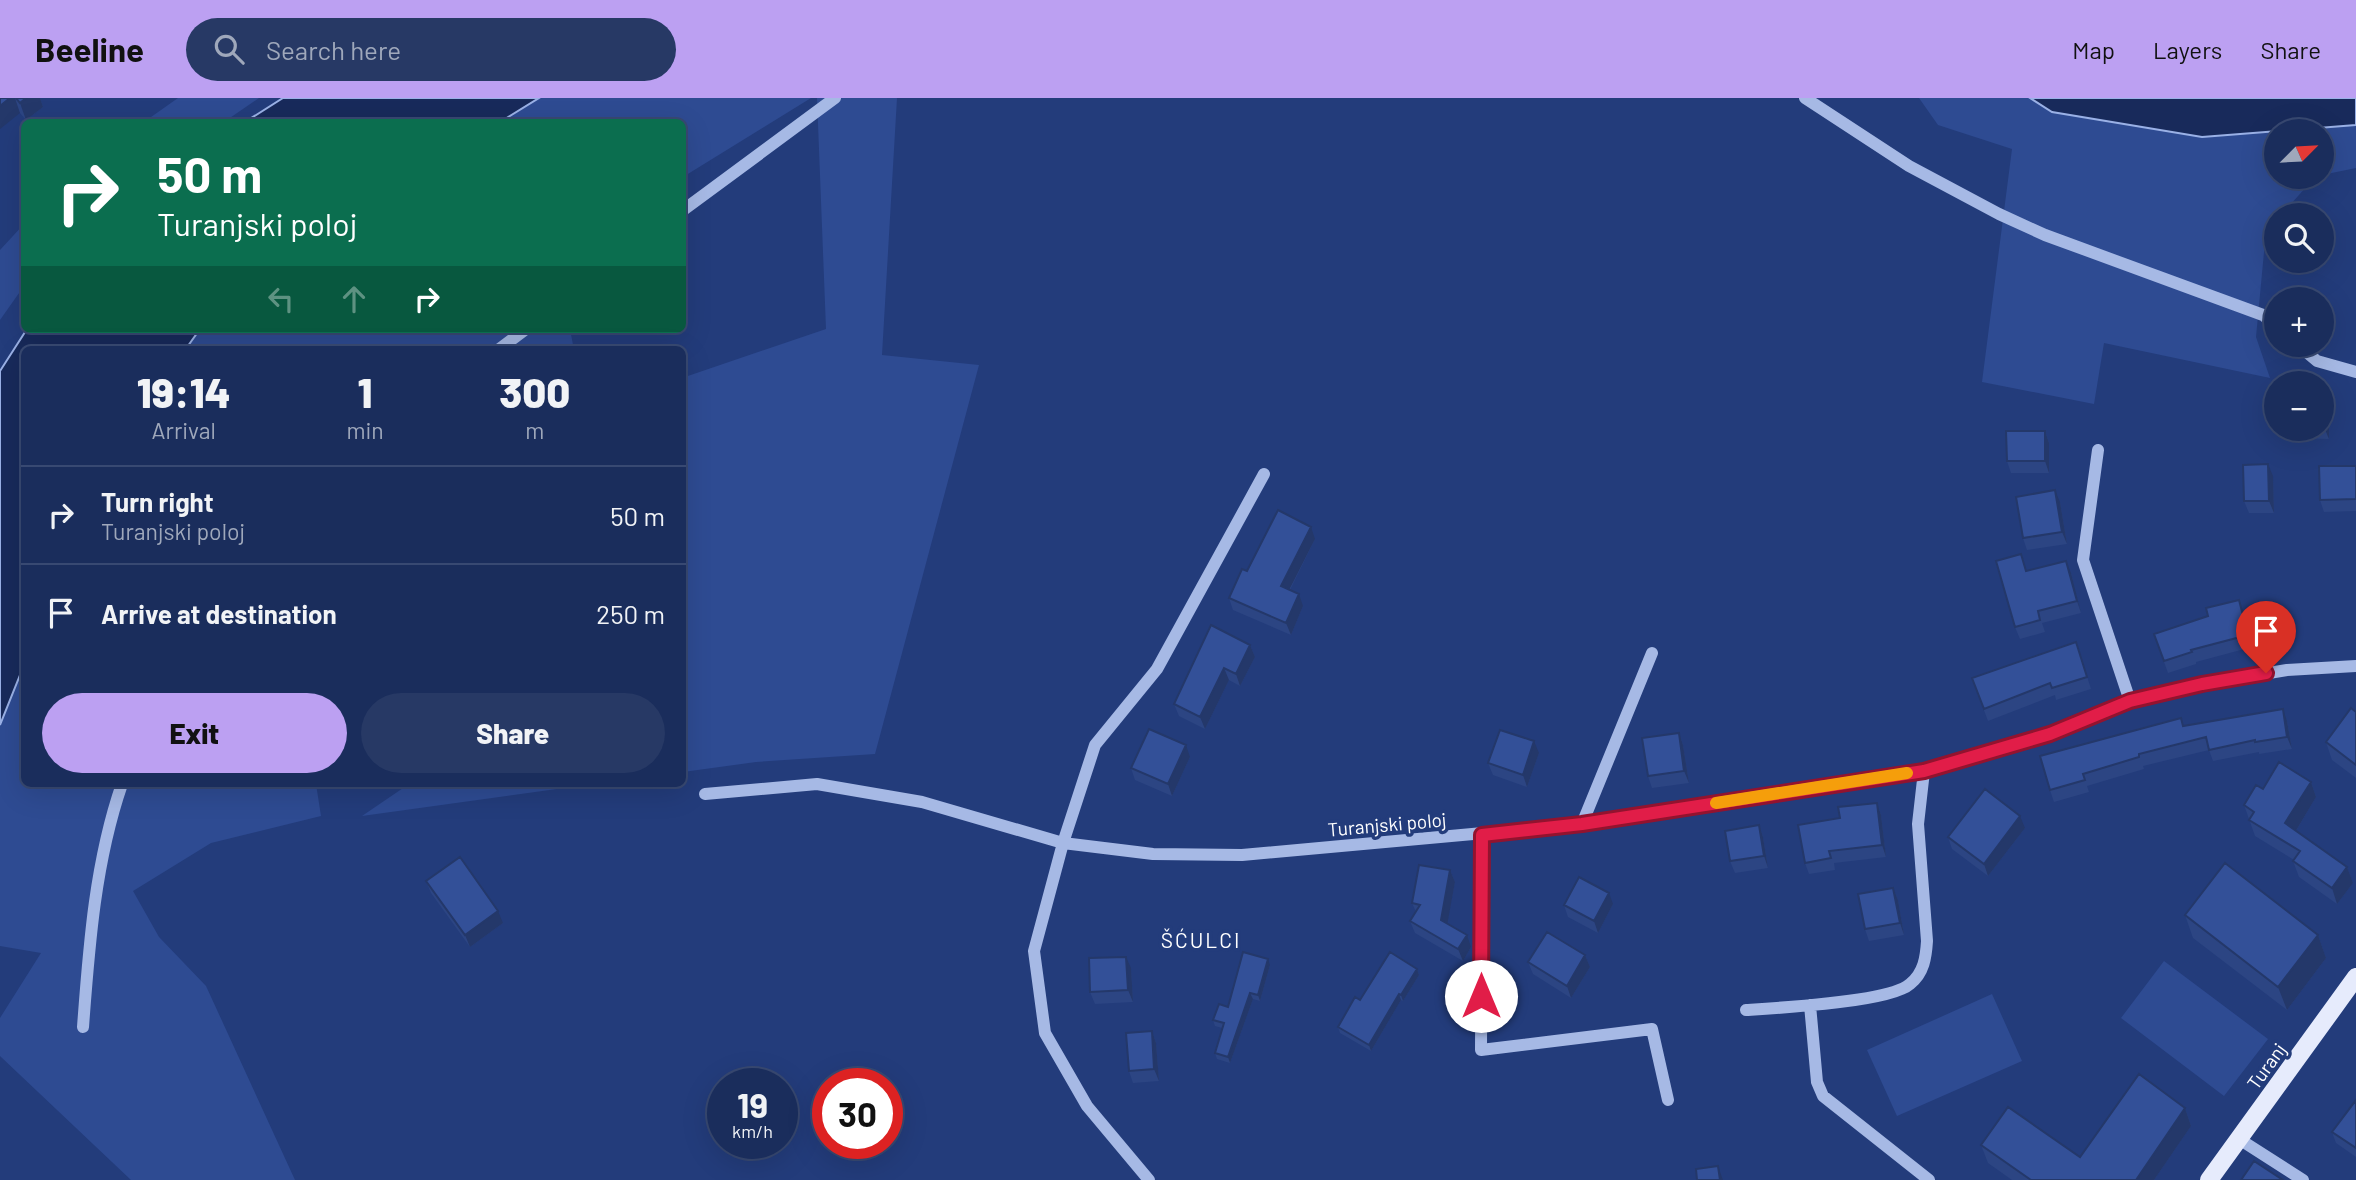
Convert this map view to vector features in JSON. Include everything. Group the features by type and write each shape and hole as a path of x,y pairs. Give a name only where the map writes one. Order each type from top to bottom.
{"main road":[{"name":"Turanj","path":"2209,1180 2356,977"}],"street":[{"path":"686,208 835,98"},
{"path":"1805,98 1909,166 1999,214 2045,235 2264,316"},
{"path":"503,346 521,333"},
{"path":"2312,357 2317,361 2356,372"},
{"path":"2098,450 2083,560 2130,701"},
{"path":"1149,1180 1087,1106 1045,1033 1034,951 1063,843 1095,745 1157,669 1264,474"},
{"path":"1582,824 1652,653"},
{"name":"Turanjski poloj","path":"705,794 817,784 922,802 1063,843 1153,854 1241,855 1582,824 1924,771 2050,734 2130,701 2202,684 2287,670 2356,666"},
{"path":"1746,1010 1810,1005 1893,993 1909,986 1920,974 1926,958 1927,941 1918,824 1924,771"},
{"path":"83,1027 88,955 102,860 109,822 121,787"},
{"path":"1482,835 1481,1050 1652,1029 1668,1100"},
{"path":"1810,1005 1817,1082 1823,1096 1929,1180"},
{"path":"2239,1139 2303,1180"}],"shaded area":[{"path":"178,98 259,98 228,119 148,119"},
{"path":"283,98 539,98 505,119 250,119"},
{"path":"539,98 811,98 686,175 686,119 505,119"},
{"path":"817,98 897,98 882,355 979,365 875,754 756,762 686,772 686,377 826,329"},
{"path":"1919,98 2030,98 2052,112 2202,137 2264,132 2264,189 2304,189 2292,203 2264,203 2264,252 2256,337 2268,371 2264,371 2264,377 2104,343 2094,404 1982,382 2012,149 1938,125"},
{"path":"2030,98 2356,98 2356,125 2334,127 2334,119 2264,119 2264,132 2202,137 2052,112"},
{"path":"2356,125 2356,168 2334,173 2334,127"},
{"path":"21,227 21,290 0,320 0,250"},
{"path":"24,333 197,333 188,346 21,346 21,672 0,725 0,371"},
{"path":"197,333 571,333 573,346 188,346"},
{"path":"21,672 21,787 316,787 321,816 211,843 133,891 159,937 206,986 295,1180 131,1180 0,1056 0,1018 41,953 0,946 0,725"},
{"path":"405,787 571,787 362,816"},
{"path":"2164,961 2268,1039 2224,1096 2121,1018"},
{"path":"1992,994 2022,1061 1897,1116 1867,1050"}],"building":[{"path":"0,98 10,98 0,106"},
{"path":"2006,431 2045,431 2045,461 2007,461"},
{"path":"2268,464 2269,501 2244,501 2243,465"},
{"path":"2319,466 2356,466 2356,499 2320,500"},
{"path":"2055,490 2062,532 2023,538 2016,497"},
{"path":"1278,510 1311,527 1281,586 1299,594 1286,623 1229,598 1242,569 1247,571"},
{"path":"2021,554 2026,571 2066,561 2077,601 2038,611 2040,620 2015,627 1996,561"},
{"path":"2239,600 2248,635 2191,650 2192,652 2164,661 2154,634 2208,616 2206,608"},
{"path":"1211,625 1250,645 1236,674 1224,668 1200,717 1174,704"},
{"path":"2076,642 2087,677 2052,688 2050,683 1984,709 1972,678"},
{"path":"2351,708 2356,712 2356,765 2326,742"},
{"path":"2283,709 2287,737 2255,740 2209,750 2206,737 2139,754 2139,757 2083,774 2085,780 2050,790 2040,756 2181,718 2183,726"},
{"path":"1149,729 1186,745 1168,784 1131,768"},
{"path":"1500,730 1534,741 1523,775 1488,763"},
{"path":"1679,733 1684,771 1648,776 1642,738"},
{"path":"2279,762 2311,782 2285,823 2347,867 2332,888 2293,861 2300,851 2249,820 2254,812 2244,805 2256,785 2263,789"},
{"path":"1985,789 2020,816 1984,864 1948,837"},
{"path":"1877,803 1882,845 1829,851 1831,858 1805,863 1798,825 1840,818 1838,807"},
{"path":"1759,825 1764,856 1730,861 1725,831"},
{"path":"460,857 498,911 465,935 426,881"},
{"path":"2225,863 2318,935 2278,987 2185,915"},
{"path":"1419,865 1450,870 1441,920 1467,935 1458,949 1410,921 1420,905 1412,903"},
{"path":"1579,877 1609,893 1594,921 1564,905"},
{"path":"1893,888 1900,923 1865,929 1858,894"},
{"path":"1547,932 1585,955 1567,986 1528,962"},
{"path":"1243,952 1268,959 1258,995 1250,993 1228,1057 1215,1053 1224,1023 1213,1020 1219,1004 1228,1007"},
{"path":"1390,952 1417,969 1369,1045 1338,1027 1355,997 1360,1000"},
{"path":"1126,957 1128,990 1090,992 1089,958"},
{"path":"1152,1031 1154,1069 1129,1071 1126,1033"},
{"path":"2139,1074 2185,1108 2136,1180 2031,1180 1981,1145 2008,1107 2080,1157"},
{"path":"2356,1100 2356,1148 2332,1132"},
{"path":"2254,1161 2283,1180 2241,1180"},
{"path":"1718,1166 1720,1180 1697,1180 1696,1169"}],"slow traffic":[{"path":"1716,803 1907,773"}],"district":[{"name":"ŠĆULCI","path":"1201,939"}],"route":[{"path":"1481,996 1482,835 1582,824 1924,771 2050,734 2130,701 2202,684 2266,673"}]}
